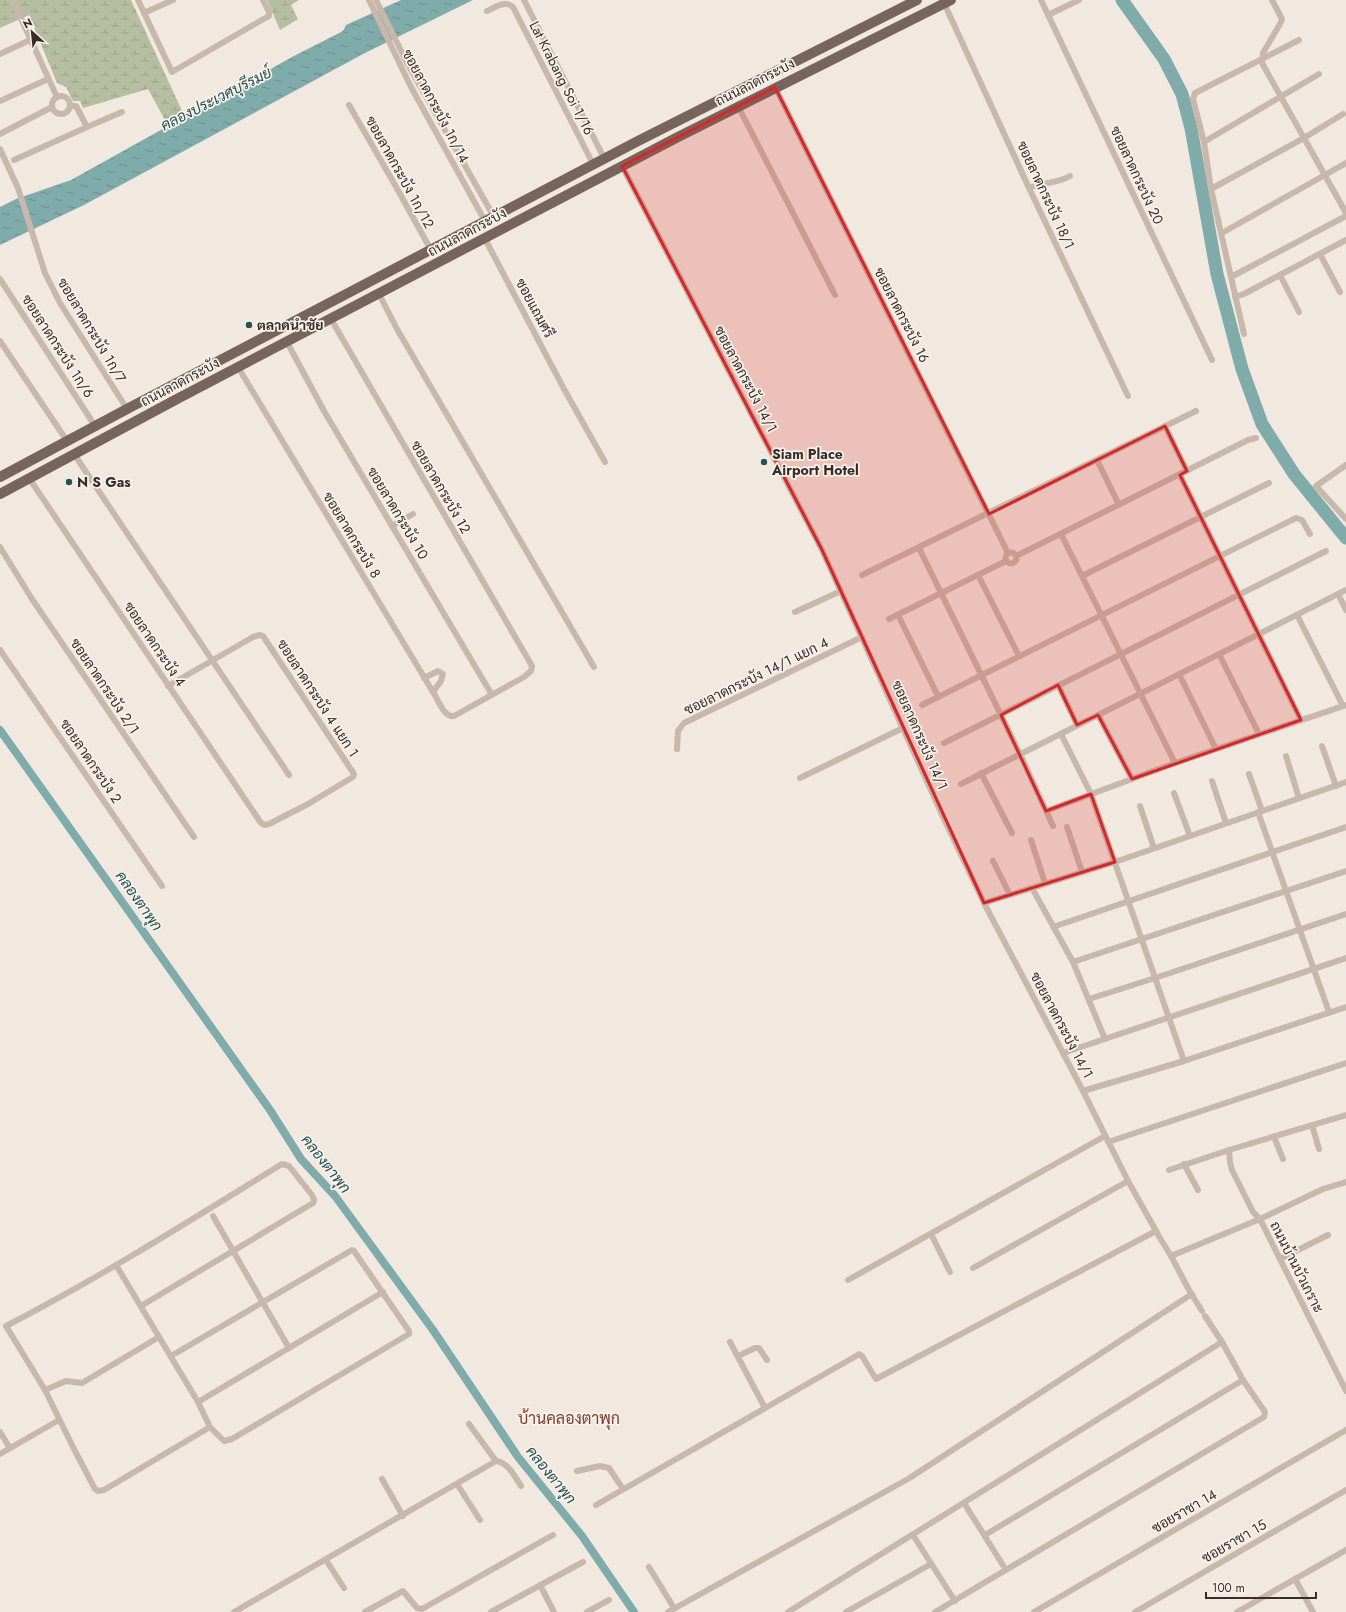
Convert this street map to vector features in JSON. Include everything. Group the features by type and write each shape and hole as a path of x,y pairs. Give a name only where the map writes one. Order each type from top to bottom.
{"main road":[{"name":"ถนนลาดกระบัง","path":"0,478 127,409 604,158 917,0"},
{"name":"ถนนลาดกระบัง","path":"0,494 238,367 622,166 775,87 947,2"},
{"path":"490,219 493,234"}],"street":[{"path":"138,0 171,72 174,72 267,18 269,14 263,0"},
{"path":"144,14 173,0"},
{"name":"ซอยลาดกระบัง 1ก/14","path":"369,0 403,63 412,87 446,151 490,219"},
{"path":"376,0 403,63 418,83 455,147 490,219"},
{"name":"ซอยลาดกระบัง 20","path":"1041,0 1212,360"},
{"path":"1048,15 1079,0"},
{"path":"1272,0 1282,19 1263,53 1262,59 1264,66 1346,213"},
{"path":"12,1 57,97"},
{"path":"525,1 604,158"},
{"name":"ซอยลาดกระบัง 18/1","path":"947,2 1029,188 1128,396"},
{"name":"Lat Krabang Soi 1/16","path":"487,11 505,3 513,7 593,164"},
{"path":"0,54 30,40"},
{"path":"1244,334 1211,189 1204,142 1193,99 1196,93 1299,40"},
{"path":"1204,142 1281,98 1319,74"},
{"path":"0,101 48,79"},
{"path":"412,87 418,83"},
{"name":"ซอยลาดกระบัง 16","path":"775,87 1008,553"},
{"path":"57,97 65,97 70,106"},
{"path":"52,108 53,102 57,97"},
{"name":"ซอยลาดกระบัง 1ก/12","path":"349,105 431,250"},
{"path":"52,108 61,114 66,112 70,106"},
{"path":"70,106 76,106 87,128"},
{"path":"738,106 835,295"},
{"path":"0,134 52,108"},
{"path":"14,160 122,112"},
{"path":"1211,189 1304,138 1343,114"},
{"path":"446,151 455,147"},
{"name":"ซอยลาดกระบัง 1ก/7","path":"0,149 18,188 39,257 51,286 60,303 127,409"},
{"path":"1222,233 1346,163"},
{"name":"ซอยลาดกระบัง 14/1","path":"622,166 822,550 944,819 984,903 1083,1091 1128,1181 1189,1290 1222,1342 1243,1380 1265,1412 1264,1417 935,1612"},
{"path":"1029,188 1058,181 1070,176"},
{"path":"1230,277 1346,216"},
{"name":"ซอยแถมศรี","path":"493,234 564,389 605,462"},
{"path":"1235,297 1244,294 1346,240"},
{"path":"1320,254 1340,292"},
{"path":"1280,275 1299,312"},
{"name":"ซอยลาดกระบัง 1ก/6","path":"0,279 95,426"},
{"path":"379,294 401,335 594,668"},
{"name":"ซอยลาดกระบัง 12","path":"331,319 532,666 530,674 492,695"},
{"path":"0,341 67,441"},
{"name":"ซอยลาดกระบัง 10","path":"287,342 324,411 492,695"},
{"name":"ซอยลาดกระบัง 8","path":"238,367 447,714 454,716 492,695"},
{"path":"862,575 989,514 1196,411"},
{"path":"1165,426 1187,471"},
{"path":"1016,556 1119,506 1248,440 1256,438"},
{"path":"74,454 289,775"},
{"path":"1096,460 1119,506"},
{"path":"1346,465 1316,486 1346,519"},
{"path":"1180,475 1301,720"},
{"name":"ซอยลาดกระบัง 4","path":"29,478 261,823"},
{"path":"1082,576 1269,483"},
{"path":"392,526 413,514"},
{"path":"922,705 1296,518 1302,520 1310,534"},
{"path":"1061,534 1175,763"},
{"name":"ซอยลาดกระบัง 2/1","path":"0,547 36,606 194,837"},
{"path":"919,548 1020,754 1053,826"},
{"path":"944,743 1326,551"},
{"path":"1006,561 1005,558 1008,553 1016,556"},
{"path":"889,620 1006,561 1008,563 1014,563 1017,558 1016,556"},
{"path":"978,575 1019,656"},
{"path":"961,784 1346,590"},
{"path":"795,612 841,592"},
{"path":"1338,594 1346,610"},
{"path":"1046,811 1175,763 1345,705 1298,614"},
{"path":"898,615 938,696"},
{"name":"ซอยลาดกระบัง 4 แยก 1","path":"168,686 253,637 260,635 263,636 354,774 354,777 308,804 269,824 265,825 261,823"},
{"name":"ซอยลาดกระบัง 14/1 แยก 4","path":"677,749 678,731 684,723 862,637"},
{"name":"ซอยลาดกระบัง 2","path":"0,650 162,886"},
{"path":"1219,654 1259,734"},
{"path":"424,678 438,671 443,674 441,681 433,692"},
{"path":"1179,674 1216,749"},
{"path":"1058,686 1077,725"},
{"path":"1098,715 1132,779"},
{"path":"800,778 903,728"},
{"path":"1061,734 1090,794 1184,1061"},
{"path":"1322,746 1336,786"},
{"path":"1286,756 1299,798"},
{"path":"981,773 1012,833"},
{"path":"1249,774 1272,852 1329,1012"},
{"path":"1212,781 1226,823"},
{"path":"984,903 1115,862 1346,782"},
{"path":"1174,793 1190,836"},
{"path":"1140,806 1154,848"},
{"path":"1067,827 1082,872"},
{"path":"1053,927 1346,827"},
{"path":"1031,840 1045,883"},
{"path":"993,861 1010,895"},
{"path":"1073,962 1346,871"},
{"path":"1032,888 1073,962 1105,1039"},
{"path":"1089,999 1346,914"},
{"path":"1063,1053 1346,958"},
{"path":"1083,1091 1184,1061 1346,1007"},
{"path":"848,1280 1107,1139 1346,1063"},
{"path":"1170,1170 1184,1164 1346,1115"},
{"path":"1312,1125 1319,1150"},
{"path":"1274,1137 1283,1159"},
{"path":"1230,1150 1232,1170 1253,1212 1260,1219 1323,1189 1346,1182"},
{"path":"141,1306 313,1203 314,1200 312,1195 288,1166 282,1164 116,1265 6,1326 45,1390 95,1489 100,1491 210,1427"},
{"path":"1184,1164 1198,1190"},
{"path":"973,1268 1128,1181"},
{"path":"213,1216 289,1348"},
{"name":"ถนนบ้านบัวเกราะ","path":"1171,1256 1260,1219 1346,1391"},
{"path":"596,1506 859,1354 862,1356 876,1379 1156,1231"},
{"path":"931,1234 950,1272"},
{"path":"1280,1260 1328,1235"},
{"path":"116,1265 198,1402 210,1427 224,1441 232,1440 407,1336 409,1331 384,1292 352,1250 171,1356"},
{"path":"198,1402 384,1292"},
{"path":"668,1612 908,1479 1192,1294"},
{"path":"45,1390 66,1381 82,1383 159,1337"},
{"path":"730,1342 765,1408"},
{"path":"788,1612 1222,1342"},
{"path":"738,1356 759,1348 767,1360"},
{"path":"985,1535 1243,1380"},
{"path":"0,1454 59,1420"},
{"path":"469,1424 496,1461 504,1463 521,1486"},
{"name":"ซอยราชา 14","path":"1034,1612 1346,1430"},
{"path":"0,1432 10,1448"},
{"path":"234,1612 403,1516 496,1461"},
{"path":"577,1470 600,1466 609,1468 623,1490"},
{"path":"382,1479 403,1516"},
{"path":"457,1484 480,1520"},
{"name":"ซอยราชา 15","path":"1135,1612 1346,1490"},
{"path":"964,1503 1006,1570"},
{"path":"365,1612 403,1591 417,1608 422,1608 553,1535"},
{"path":"913,1535 954,1601"},
{"path":"1238,1612 1346,1550"},
{"path":"326,1560 344,1588"},
{"path":"491,1612 583,1562"},
{"path":"846,1612 931,1564"},
{"path":"649,1567 674,1608"},
{"path":"1295,1579 1313,1612"},
{"path":"540,1585 554,1612"},
{"path":"587,1612 609,1600"}],"highlighted area":[{"path":"775,87 989,514 1165,426 1187,471 1180,475 1301,720 1132,779 1098,715 1077,725 1058,685 1001,715 1046,811 1091,794 1115,862 984,903 822,550 622,166"}],"green space":[{"path":"0,0 131,0 183,113 165,120 148,89 83,108 80,101 73,101 66,87 57,83 29,15 0,28"},
{"path":"267,0 299,0 291,5 298,19 280,30"}],"water":[{"path":"401,0 473,0 365,53 84,205 0,245 0,207 16,199 71,180 292,57 343,31 346,25"}],"waterway":[{"path":"1122,0 1164,59 1182,94 1191,128 1217,274 1242,369 1262,424 1294,474 1346,538"},
{"name":"คลองตาพุก","path":"0,730 270,1110 301,1159 335,1196 433,1330 518,1457 582,1536 634,1612"}],"place":[{"name":"ตลาดนำชัย","path":"249,325"},
{"name":"Siam Place Airport Hotel","path":"764,462"},
{"name":"N S Gas","path":"69,482"}],"district":[{"name":"บ้านคลองตาพุก","path":"569,1418"}],"water label":[{"name":"คลองประเวศบุรีรมย์","path":"216,99"}]}
